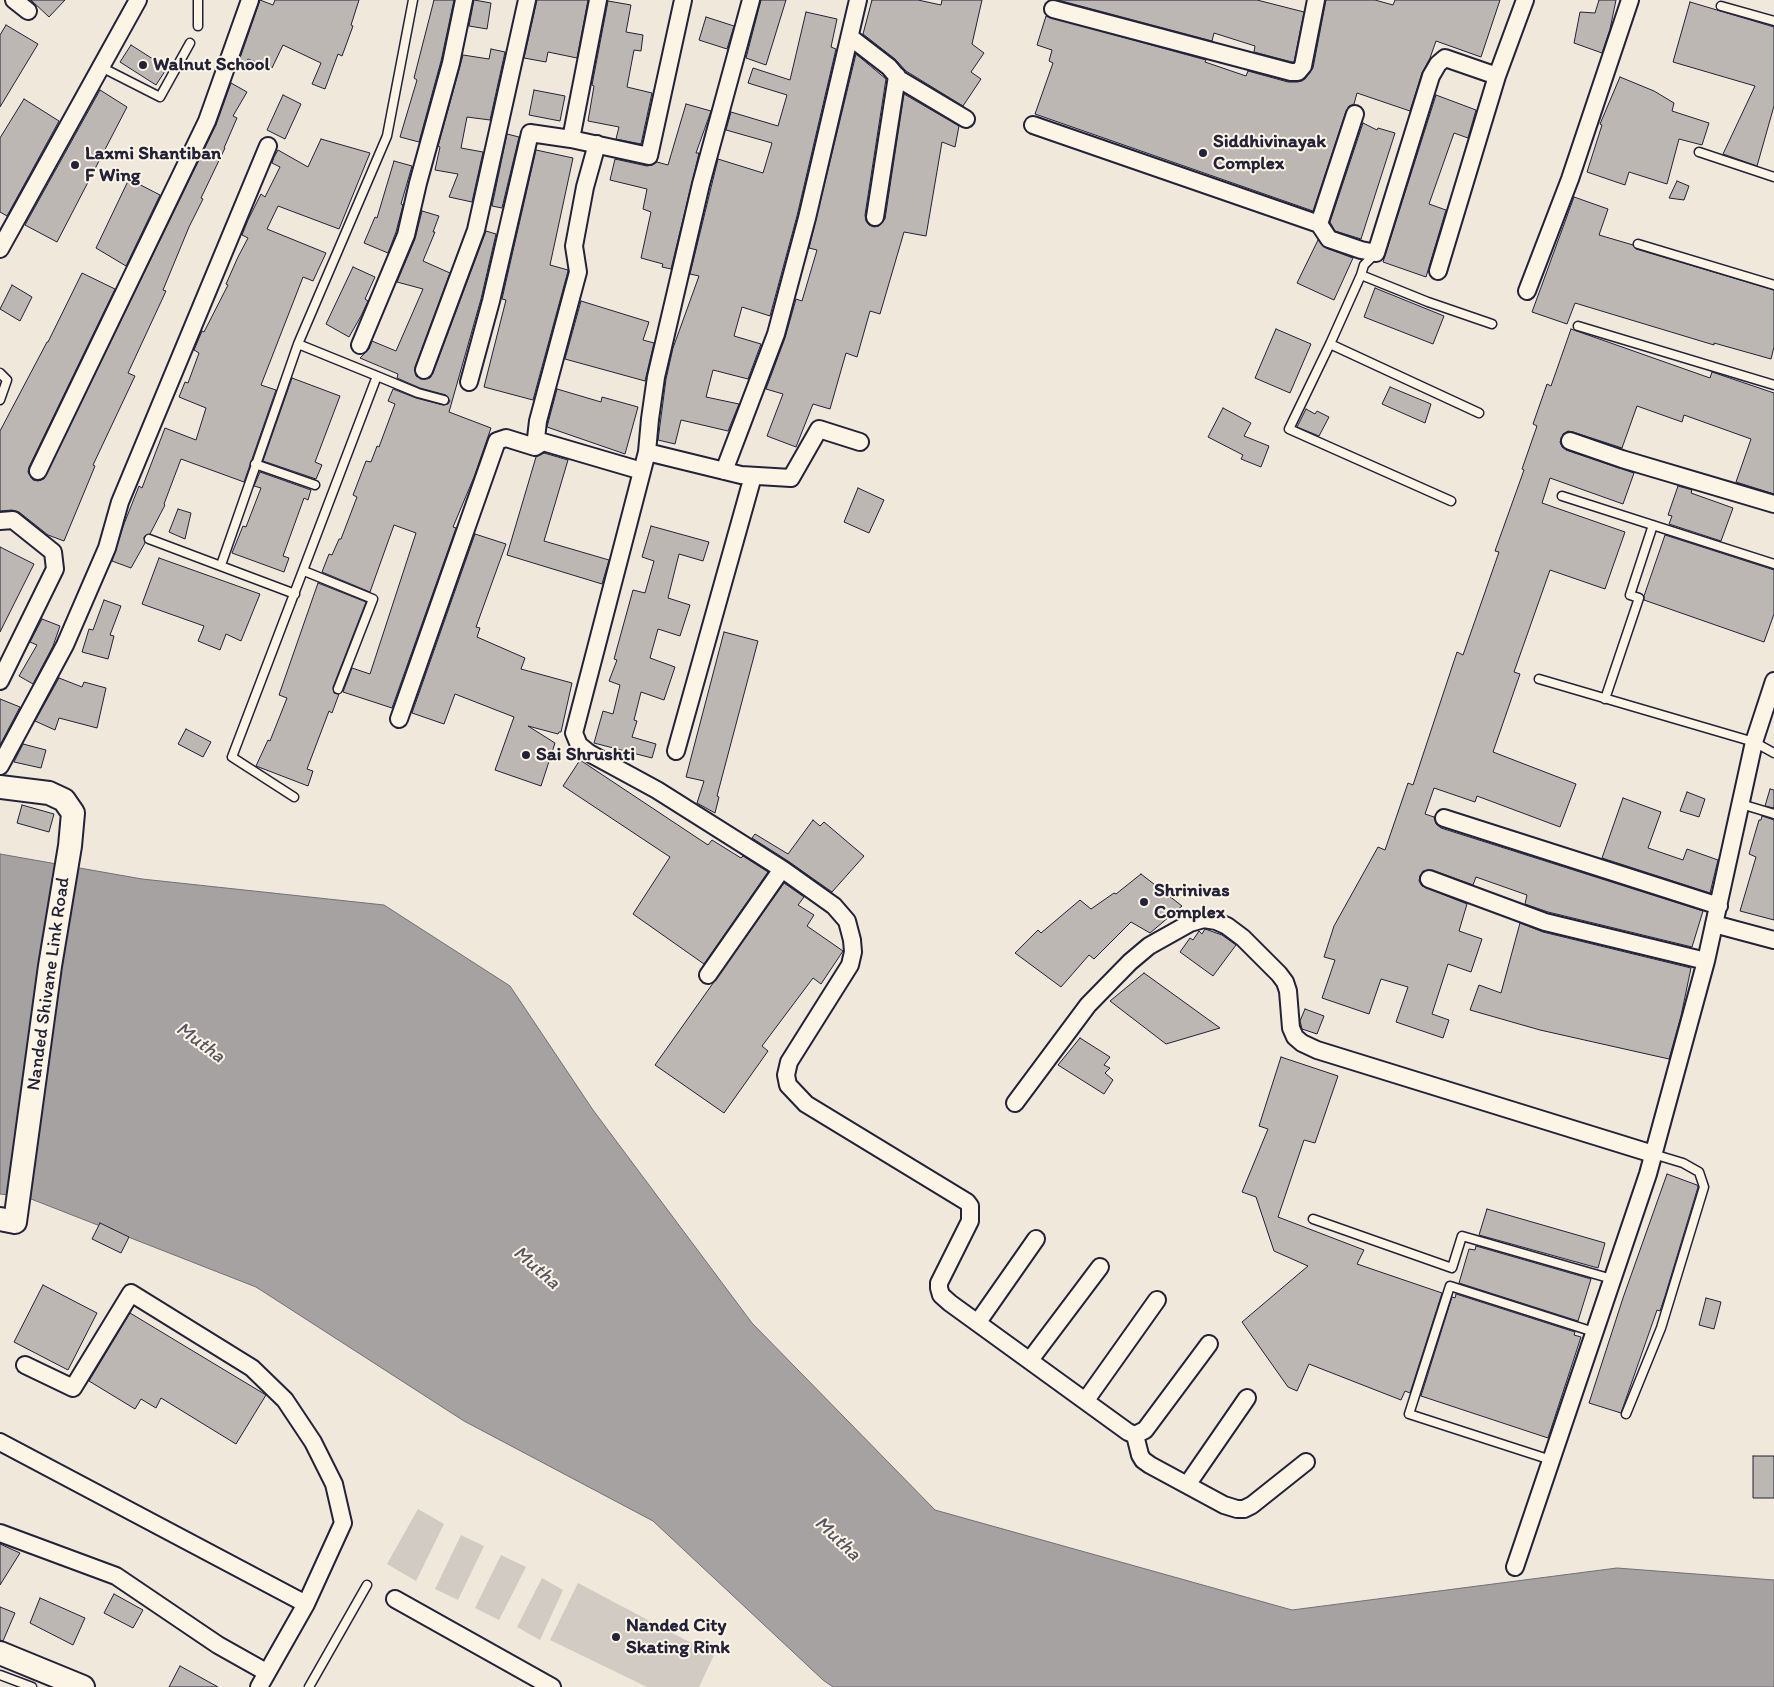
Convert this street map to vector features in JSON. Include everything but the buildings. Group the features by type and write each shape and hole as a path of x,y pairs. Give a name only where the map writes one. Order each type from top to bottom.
{"street":[{"path":"14,0 28,11"},
{"path":"0,249 138,0"},
{"path":"38,471 207,121 250,0"},
{"path":"360,345 406,235 418,184 452,63 464,0"},
{"path":"424,370 476,230 527,0"},
{"path":"571,139 598,0"},
{"path":"469,382 491,300 530,133 597,144 649,156 683,0"},
{"path":"751,0 696,203 656,377 647,452 574,733 579,745 589,753 657,790 782,870 834,906 848,921 853,952 850,964 789,1062 786,1076 788,1085 806,1104 967,1202 970,1206 970,1221 942,1275 939,1288 941,1295 1128,1432 1135,1435 1145,1430 1209,1344"},
{"path":"724,471 776,334 807,218 858,0"},
{"path":"1053,9 1291,72 1298,72 1303,66 1316,0"},
{"path":"1438,271 1497,76 1525,0"},
{"path":"1527,291 1570,179 1630,0"},
{"path":"850,37 889,67 897,76 966,119"},
{"path":"1033,125 1319,224 1329,239 1376,253 1431,76 1438,64 1446,58 1497,76"},
{"path":"875,217 897,76"},
{"path":"1319,224 1355,114"},
{"path":"536,447 538,420 578,272 574,246 585,187 597,144"},
{"path":"0,766 65,645 107,548 120,502 268,146"},
{"path":"647,452 741,475 791,478 819,429 860,442"},
{"path":"399,719 497,441 506,438 536,447"},
{"path":"1570,441 1622,459 1774,504"},
{"path":"536,447 543,442 642,471"},
{"path":"676,751 753,476"},
{"path":"0,522 13,520 52,552 54,569 0,681"},
{"path":"1515,1567 1653,1154 1706,961 1754,742 1774,681"},
{"name":"Nanded Shivane Link Road","path":"0,787 49,793 64,800 73,813 70,846 50,966 15,1222 0,1219"},
{"path":"1444,818 1719,906"},
{"path":"708,975 782,870"},
{"path":"1429,879 1545,922 1706,961"},
{"path":"1015,1103 1088,1005 1130,962 1149,946 1190,923 1204,919 1216,921 1227,926 1243,938 1279,974 1285,982 1288,991 1291,1028 1295,1037 1302,1043 1317,1050 1653,1154"},
{"path":"1714,924 1774,940"},
{"path":"978,1322 1036,1239"},
{"path":"1030,1360 1100,1267"},
{"path":"24,1365 73,1388 131,1293 252,1368 285,1400 313,1442 334,1484 343,1523 306,1604 259,1687"},
{"path":"1086,1400 1157,1300"},
{"path":"1187,1486 1247,1398"},
{"path":"1135,1435 1143,1460 1187,1486 1224,1505 1237,1509 1244,1509 1252,1505 1306,1462"},
{"path":"0,1442 306,1604"},
{"path":"0,1533 116,1576 218,1645 266,1672"},
{"path":"395,1599 552,1687"},
{"path":"0,1653 83,1687"}],"lane":[{"path":"198,0 198,26"},
{"path":"221,565 298,344 387,136 413,0"},
{"path":"1721,6 1774,21"},
{"path":"101,67 160,96 190,43"},
{"path":"1699,152 1774,177"},
{"path":"1638,244 1774,286"},
{"path":"1376,253 1364,265 1330,344 1289,429 1451,501"},
{"path":"1360,276 1492,324"},
{"path":"1578,326 1774,385"},
{"path":"298,344 418,392 444,400"},
{"path":"1330,344 1479,412"},
{"path":"0,373 7,380 0,400"},
{"path":"294,797 232,757 377,376"},
{"path":"255,464 315,485"},
{"path":"1562,496 1774,564"},
{"path":"1605,699 1640,598 1630,596 1653,525"},
{"path":"149,539 295,594"},
{"path":"304,571 373,598 338,689"},
{"path":"1539,679 1754,742 1774,753"},
{"path":"1741,804 1774,814"},
{"path":"1626,1414 1661,1328 1704,1187 1699,1172 1683,1163 1653,1154"},
{"path":"1313,1219 1452,1268 1462,1236 1612,1279"},
{"path":"1551,1460 1409,1414 1450,1286 1594,1332"},
{"path":"309,1687 368,1585"},
{"path":"0,1675 32,1687"}],"shaded area":[{"path":"418,1509 444,1524 416,1581 387,1564"},
{"path":"461,1535 484,1546 458,1600 435,1589"},
{"path":"501,1555 526,1567 499,1620 475,1608"},
{"path":"542,1578 563,1590 540,1640 517,1627"},
{"name":"Nanded City Skating Rink","path":"578,1583 714,1655 699,1687 647,1687 550,1640"}],"water":[{"name":"Mutha","path":"0,854 142,879 384,905 510,986 593,1110 752,1323 935,1510 1292,1610 1617,1568 1774,1580 1774,1687 833,1687 823,1680 653,1521 464,1421 256,1287 26,1197 0,1194"}],"place":[{"name":"Walnut School","path":"143,65"},
{"name":"Siddhivinayak Complex","path":"1203,153"},
{"name":"Laxmi Shantiban F Wing","path":"75,165"},
{"name":"Sai Shrushti","path":"526,755"},
{"name":"Shrinivas Complex","path":"1144,902"},
{"name":"Nanded City Skating Rink","path":"616,1637"}]}
